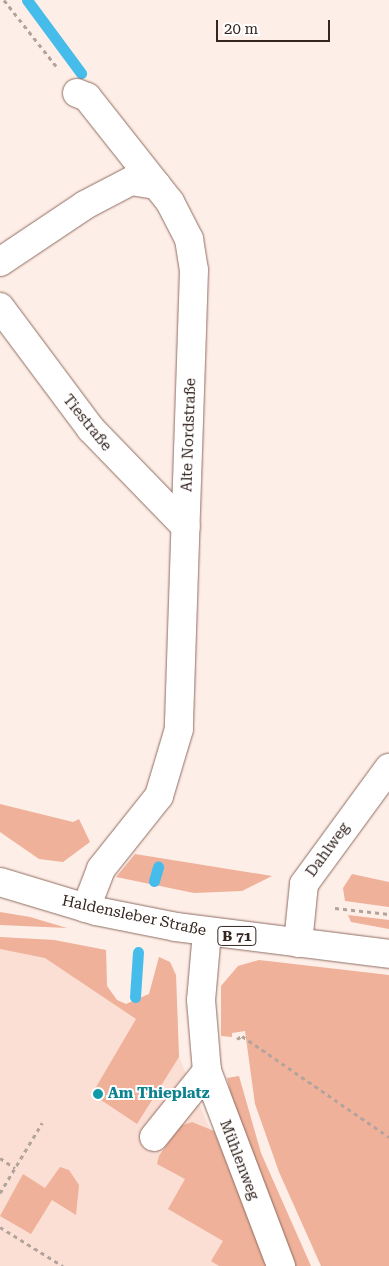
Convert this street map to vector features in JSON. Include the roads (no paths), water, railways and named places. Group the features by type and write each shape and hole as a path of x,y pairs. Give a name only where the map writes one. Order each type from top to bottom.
{"street":[{"name":"Alte Nordstraße","path":"77,94 86,97 157,185 181,219 194,270 186,527 184,681 172,763 159,796 101,869 86,908"},
{"path":"0,262 85,205 131,181 157,185"},
{"name":"Tiestraße","path":"0,307 91,430 186,527"},
{"name":"Dahlweg","path":"298,944 304,884 389,768"},
{"name":"Haldensleber Straße","path":"0,882 86,908 176,927 298,944 389,954"},
{"name":"Mühlenweg","path":"206,932 201,1000 207,1071 281,1266"},
{"path":"154,1137 207,1071"}],"waterway":[{"path":"27,0 81,73"},
{"path":"154,881 158,867"},
{"path":"135,997 138,952"}],"place":[{"name":"Am Thieplatz","path":"98,1094"}]}
